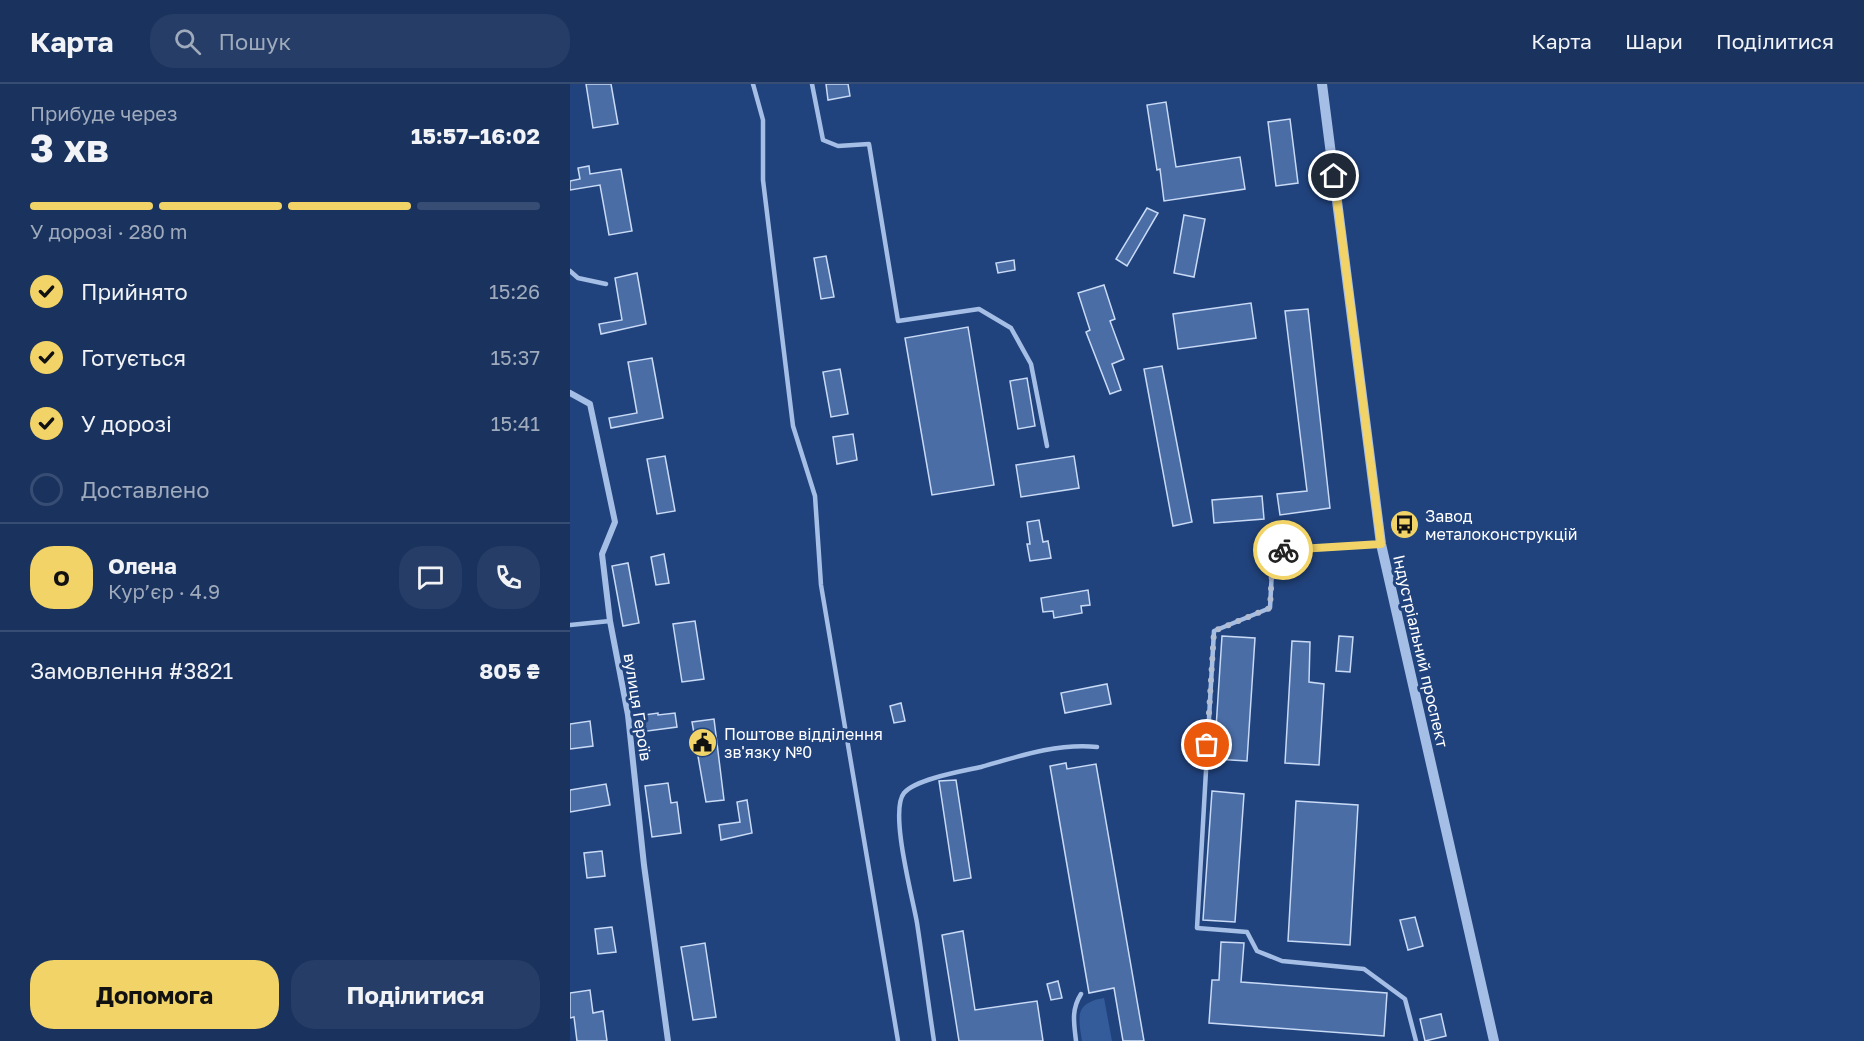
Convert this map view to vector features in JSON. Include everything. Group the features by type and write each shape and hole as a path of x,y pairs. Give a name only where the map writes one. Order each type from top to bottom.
{"street":[{"name":"Індустріальний проспект","path":"1322,84 1381,544 1494,1041"},
{"name":"вулиця Героїв","path":"570,393 590,404 615,522 602,554 610,621 628,715 644,865 668,1041"}],"lane":[{"path":"753,84 764,120 763,180 793,426 815,496 821,585 898,1041"},
{"path":"812,84 823,140 838,146 869,144 898,321 979,309 1011,328 1031,364 1047,446"},
{"path":"570,271 578,278 606,284"},
{"path":"1381,544 1273,551 1270,608 1214,631 1197,928 1247,932 1257,951 1282,961 1364,969 1405,999 1416,1041"},
{"path":"570,625 610,621"},
{"path":"934,1041 916,921 905,874 899,808 903,794 912,786 939,776 1038,752 1073,745 1097,747"},
{"path":"1077,1041 1072,1016 1081,994"}],"shaded area":[{"path":"1104,998 1112,1041 1082,1041 1080,1018 1083,1007"}],"building":[{"path":"586,84 611,84 618,124 593,128"},
{"path":"826,84 848,84 850,96 828,100"},
{"path":"1166,102 1176,167 1240,157 1245,189 1164,201 1147,105"},
{"path":"1290,119 1298,183 1276,186 1268,122"},
{"path":"589,166 590,174 621,169 632,231 609,235 600,185 570,190 570,181 580,179 578,168"},
{"path":"1147,208 1158,213 1127,266 1116,259"},
{"path":"1184,215 1205,219 1194,277 1174,273"},
{"path":"826,256 834,297 821,299 814,258"},
{"path":"1014,260 1015,270 998,273 996,263"},
{"path":"637,273 646,324 601,334 599,324 622,320 615,278"},
{"path":"1104,285 1115,319 1110,321 1124,359 1112,364 1121,390 1110,394 1086,332 1090,330 1078,293"},
{"path":"1251,303 1256,338 1178,349 1173,314"},
{"path":"1308,309 1330,508 1280,515 1277,494 1307,491 1285,311"},
{"path":"968,327 994,485 932,495 905,338"},
{"path":"652,358 663,418 611,428 609,418 637,413 628,362"},
{"path":"1162,366 1192,522 1173,526 1144,369"},
{"path":"840,369 848,414 831,417 823,372"},
{"path":"1027,378 1035,426 1018,429 1010,381"},
{"path":"853,434 857,460 837,464 833,437"},
{"path":"665,456 675,511 657,514 647,459"},
{"path":"1074,456 1079,488 1021,497 1016,465"},
{"path":"1262,496 1264,519 1214,523 1212,500"},
{"path":"1039,520 1043,542 1048,541 1051,558 1030,561 1027,522"},
{"path":"664,554 669,583 656,585 651,557"},
{"path":"628,563 639,623 623,626 612,566"},
{"path":"1088,590 1090,605 1081,606 1082,613 1054,618 1053,611 1043,612 1041,598"},
{"path":"695,621 704,679 682,682 673,624"},
{"path":"1222,636 1255,638 1247,761 1214,759"},
{"path":"1339,636 1353,637 1350,672 1336,671"},
{"path":"1292,641 1310,642 1309,682 1324,684 1319,765 1285,763"},
{"path":"1107,684 1111,704 1065,713 1061,693"},
{"path":"901,703 905,721 894,723 890,706"},
{"path":"658,713 658,715 675,713 677,727 640,732 637,716"},
{"path":"714,719 724,800 706,802 692,722"},
{"path":"590,721 593,746 570,749 570,724"},
{"path":"1066,763 1067,769 1096,764 1144,1041 1123,1041 1114,988 1089,993 1050,766"},
{"path":"956,780 971,878 954,881 939,781"},
{"path":"668,783 671,803 677,802 681,833 652,837 645,786"},
{"path":"606,784 610,805 570,812 570,790"},
{"path":"1212,791 1244,794 1235,922 1203,920"},
{"path":"747,800 752,833 721,840 719,825 740,822 737,802"},
{"path":"1296,801 1358,805 1350,945 1288,941"},
{"path":"602,851 605,876 587,878 584,853"},
{"path":"1415,917 1423,946 1408,950 1400,920"},
{"path":"612,927 616,952 598,954 595,929"},
{"path":"963,931 975,1010 1037,1001 1043,1041 959,1041 942,935"},
{"path":"1221,942 1244,943 1241,982 1387,993 1384,1036 1209,1023 1212,980 1219,980"},
{"path":"705,943 716,1017 693,1020 681,947"},
{"path":"1058,981 1062,998 1051,1000 1047,984"},
{"path":"590,990 593,1013 603,1011 607,1041 577,1041 574,1017 570,1018 570,993"},
{"path":"1441,1014 1446,1036 1425,1041 1420,1019"}],"way so far":[{"path":"1207,745 1214,631 1270,608 1273,551 1283,550"}],"place":[{"name":"Завод металоконструкцій","path":"1404,525"},
{"name":"Поштове відділення зв'язку №0","path":"703,743"}],"route":[{"path":"1283,550 1381,544 1334,176"}]}
